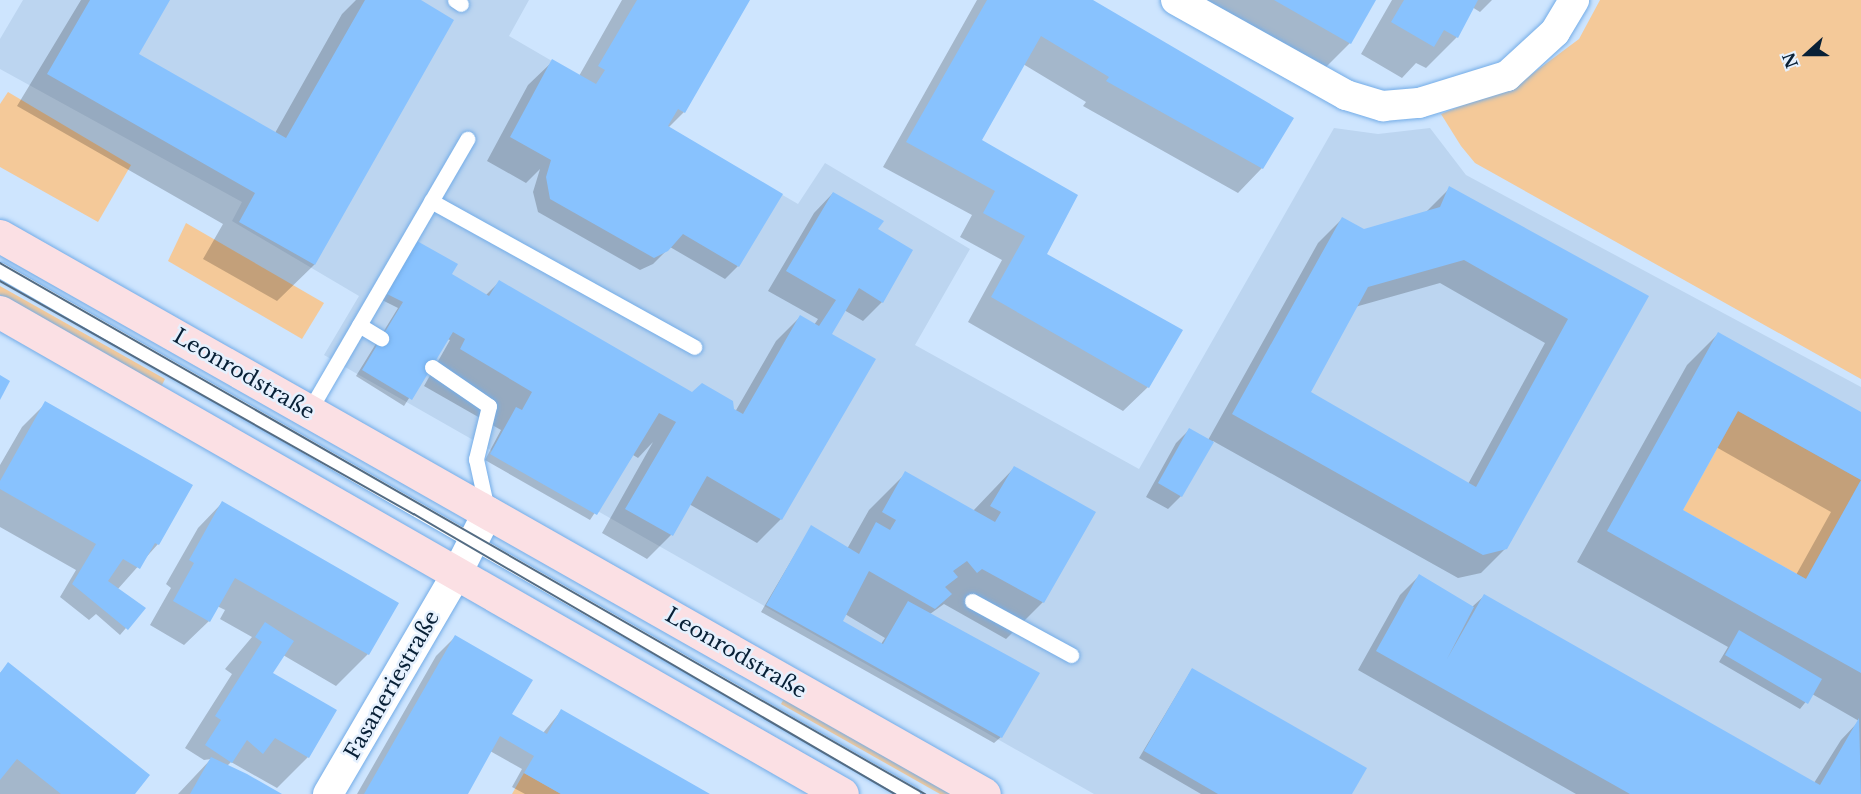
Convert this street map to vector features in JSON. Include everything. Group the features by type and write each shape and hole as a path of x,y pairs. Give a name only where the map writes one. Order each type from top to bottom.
{"main road":[{"name":"Leonrodstraße","path":"0,236 984,794"},
{"path":"0,312 842,794"}],"street":[{"path":"1176,0 1346,95 1383,106 1419,103 1507,76 1555,32 1574,0"},
{"path":"456,575 488,512"},
{"name":"Fasaneriestraße","path":"328,794 456,575"}],"lane":[{"path":"309,411 467,139"},
{"path":"431,201 694,347"},
{"path":"0,270 912,794"},
{"path":"359,325 381,338"},
{"path":"432,368 489,406 476,459 488,512"},
{"path":"972,601 1071,655"}],"shaded area":[{"path":"23,0 529,0 509,36 798,204 825,163 970,249 915,345 1139,469 1334,128 1378,134 1430,128 1466,175 1861,387 1861,794 1094,794 324,355 359,296 232,221 242,202 0,69 0,39"},
{"path":"1600,0 1861,0 1861,379 1475,163 1461,146 1441,114 1524,80 1579,39"},
{"path":"8,92 131,165 98,222 0,167 0,104"},
{"path":"186,223 324,303 302,339 168,261"},
{"path":"0,286 165,379 160,389 0,295"},
{"path":"1738,411 1861,480 1806,579 1683,510"},
{"path":"786,695 961,794 940,794 781,704"},
{"path":"524,773 561,794 512,794"}],"building":[{"path":"90,0 170,0 139,54 286,138 365,0 421,0 454,20 315,265 239,222 255,193 47,74"},
{"path":"637,0 750,0 685,113 678,109 668,126 783,194 739,267 683,234 668,251 654,258 550,199 546,177 551,160 510,137 552,59 596,84 605,70 598,66"},
{"path":"987,0 1093,0 1294,118 1263,169 1106,81 1109,77 1041,36 982,140 1078,195 1047,254 1183,330 1149,388 991,297 1025,236 983,213 995,191 906,142"},
{"path":"1274,0 1376,0 1351,44"},
{"path":"1404,0 1478,0 1458,38 1444,30 1434,47 1391,22"},
{"path":"1449,186 1649,296 1507,549 1483,555 1232,414 1342,217 1364,229 1440,207","holes":["1464,260 1568,319 1476,487 1311,392 1368,287"]},
{"path":"833,192 884,221 878,229 913,250 883,303 859,288 832,334 876,359 782,520 707,476 673,536 625,509 676,422 659,413 597,515 490,454 516,407 522,410 532,392 460,349 465,339 453,332 412,400 362,370 403,302 387,294 417,241 458,264 452,274 489,296 499,280 692,392 702,383 733,401 734,409 743,414 800,315 819,326 836,300 786,271"},
{"path":"1718,332 1861,412 1861,480 1861,673 1607,531","holes":["1738,411 1861,480 1806,579 1683,510"]},
{"path":"0,375 10,381 0,400"},
{"path":"45,401 193,485 159,545 155,543 140,569 123,559 108,581 146,608 128,630 72,584 96,544 0,489 0,481"},
{"path":"1189,428 1214,442 1182,497 1158,483"},
{"path":"1014,466 1096,512 1044,603 982,569 977,573 967,561 953,571 958,577 945,587 952,594 935,609 869,571 843,621 883,644 908,601 1040,673 1002,738 766,605 811,525 859,554 876,522 890,530 896,520 882,512 905,471 995,522 1001,512 990,506"},
{"path":"222,501 399,603 369,655 235,578 210,622 173,601 194,563 189,560"},
{"path":"1419,574 1474,607 1447,659 1484,594 1820,785 1859,718 1861,794 1630,794 1376,651"},
{"path":"265,622 294,641 273,673 337,710 309,758 275,738 263,754 247,740 232,763 205,745 221,720 215,716 262,642 255,637"},
{"path":"1739,630 1822,679 1808,704 1725,655"},
{"path":"455,635 533,680 512,714 547,734 561,709 710,794 561,794 524,773 534,756 500,736 468,794 364,794"},
{"path":"8,662 150,775 135,794 61,794 17,759 0,780 0,673"},
{"path":"1192,668 1367,768 1352,794 1218,794 1144,751"},
{"path":"211,757 247,774 282,794 190,794"}],"tram line":[{"path":"0,263 925,794"},
{"path":"0,281 414,514 895,794"}]}
